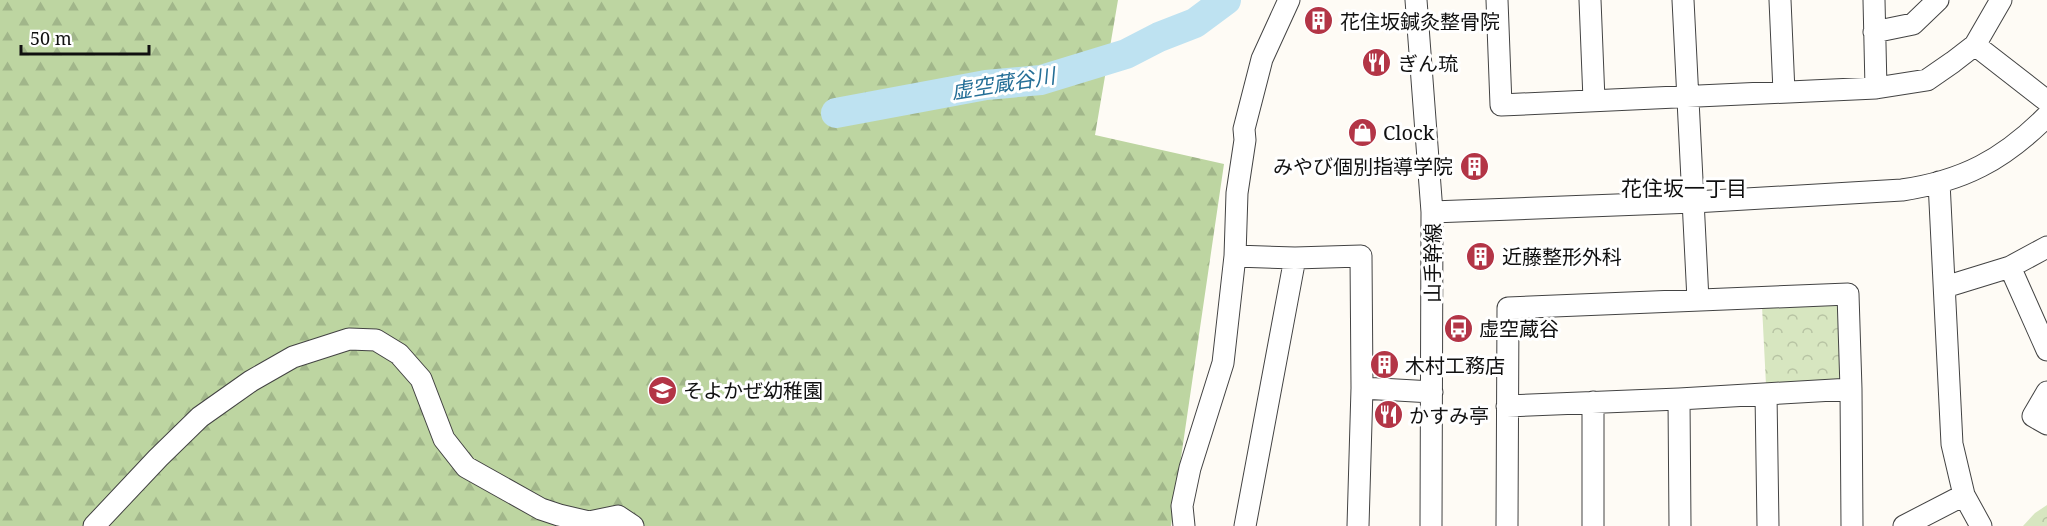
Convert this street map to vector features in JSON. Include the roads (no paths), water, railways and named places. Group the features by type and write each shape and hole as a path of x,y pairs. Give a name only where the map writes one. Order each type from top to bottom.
{"street":[{"path":"1184,526 1182,506 1190,468 1223,363 1235,256 1237,193 1245,140 1244,129 1262,59 1289,0"},
{"name":"山手幹線","path":"1416,0 1432,212 1431,526"},
{"path":"1497,0 1501,105 1876,88 1927,80 1975,45 2001,0"},
{"path":"1590,0 1594,100"},
{"path":"1683,0 1698,300"},
{"path":"1780,0 1784,92"},
{"path":"1874,0 1876,88"},
{"path":"1874,32 1912,24 1938,0"},
{"path":"1975,45 2047,101"},
{"path":"1432,212 1694,202 1902,190 1939,182 1982,167 2008,152 2047,116"},
{"path":"1939,182 1952,444 1964,495 1981,526"},
{"path":"1945,287 2010,267 2047,247"},
{"path":"1235,256 1295,258 1361,256 1362,388 1358,526"},
{"path":"1245,526 1295,258"},
{"path":"2010,267 2047,350"},
{"path":"1507,526 1508,308 1848,294 1852,526"},
{"path":"94,526 200,417 251,381 293,357 349,339 376,340 399,354 421,379 444,439 466,467 541,509 589,524 618,516 633,526"},
{"path":"1362,388 1432,392"},
{"path":"1508,405 1680,399 1851,389"},
{"path":"2047,392 2033,416 2047,424"},
{"path":"1766,394 1767,526"},
{"path":"1680,399 1680,526"},
{"path":"1593,402 1593,526"},
{"path":"1904,526 1964,495"}],"waterway":[{"name":"虚空蔵谷川","path":"836,113 986,85 1041,80 1126,54 1159,37 1195,23 1226,0"}],"place":[{"name":"花住坂鍼灸整骨院","path":"1319,21"},
{"name":"ぎん琉","path":"1377,63"},
{"name":"Clock","path":"1362,132"},
{"name":"みやび個別指導学院","path":"1474,166"},
{"name":"近藤整形外科","path":"1481,256"},
{"name":"虚空蔵谷","path":"1458,328"},
{"name":"木村工務店","path":"1384,365"},
{"name":"そよかぜ幼稚園","path":"662,390"},
{"name":"かすみ亭","path":"1388,415"}],"district":[{"name":"花住坂一丁目","path":"1684,188"}]}
